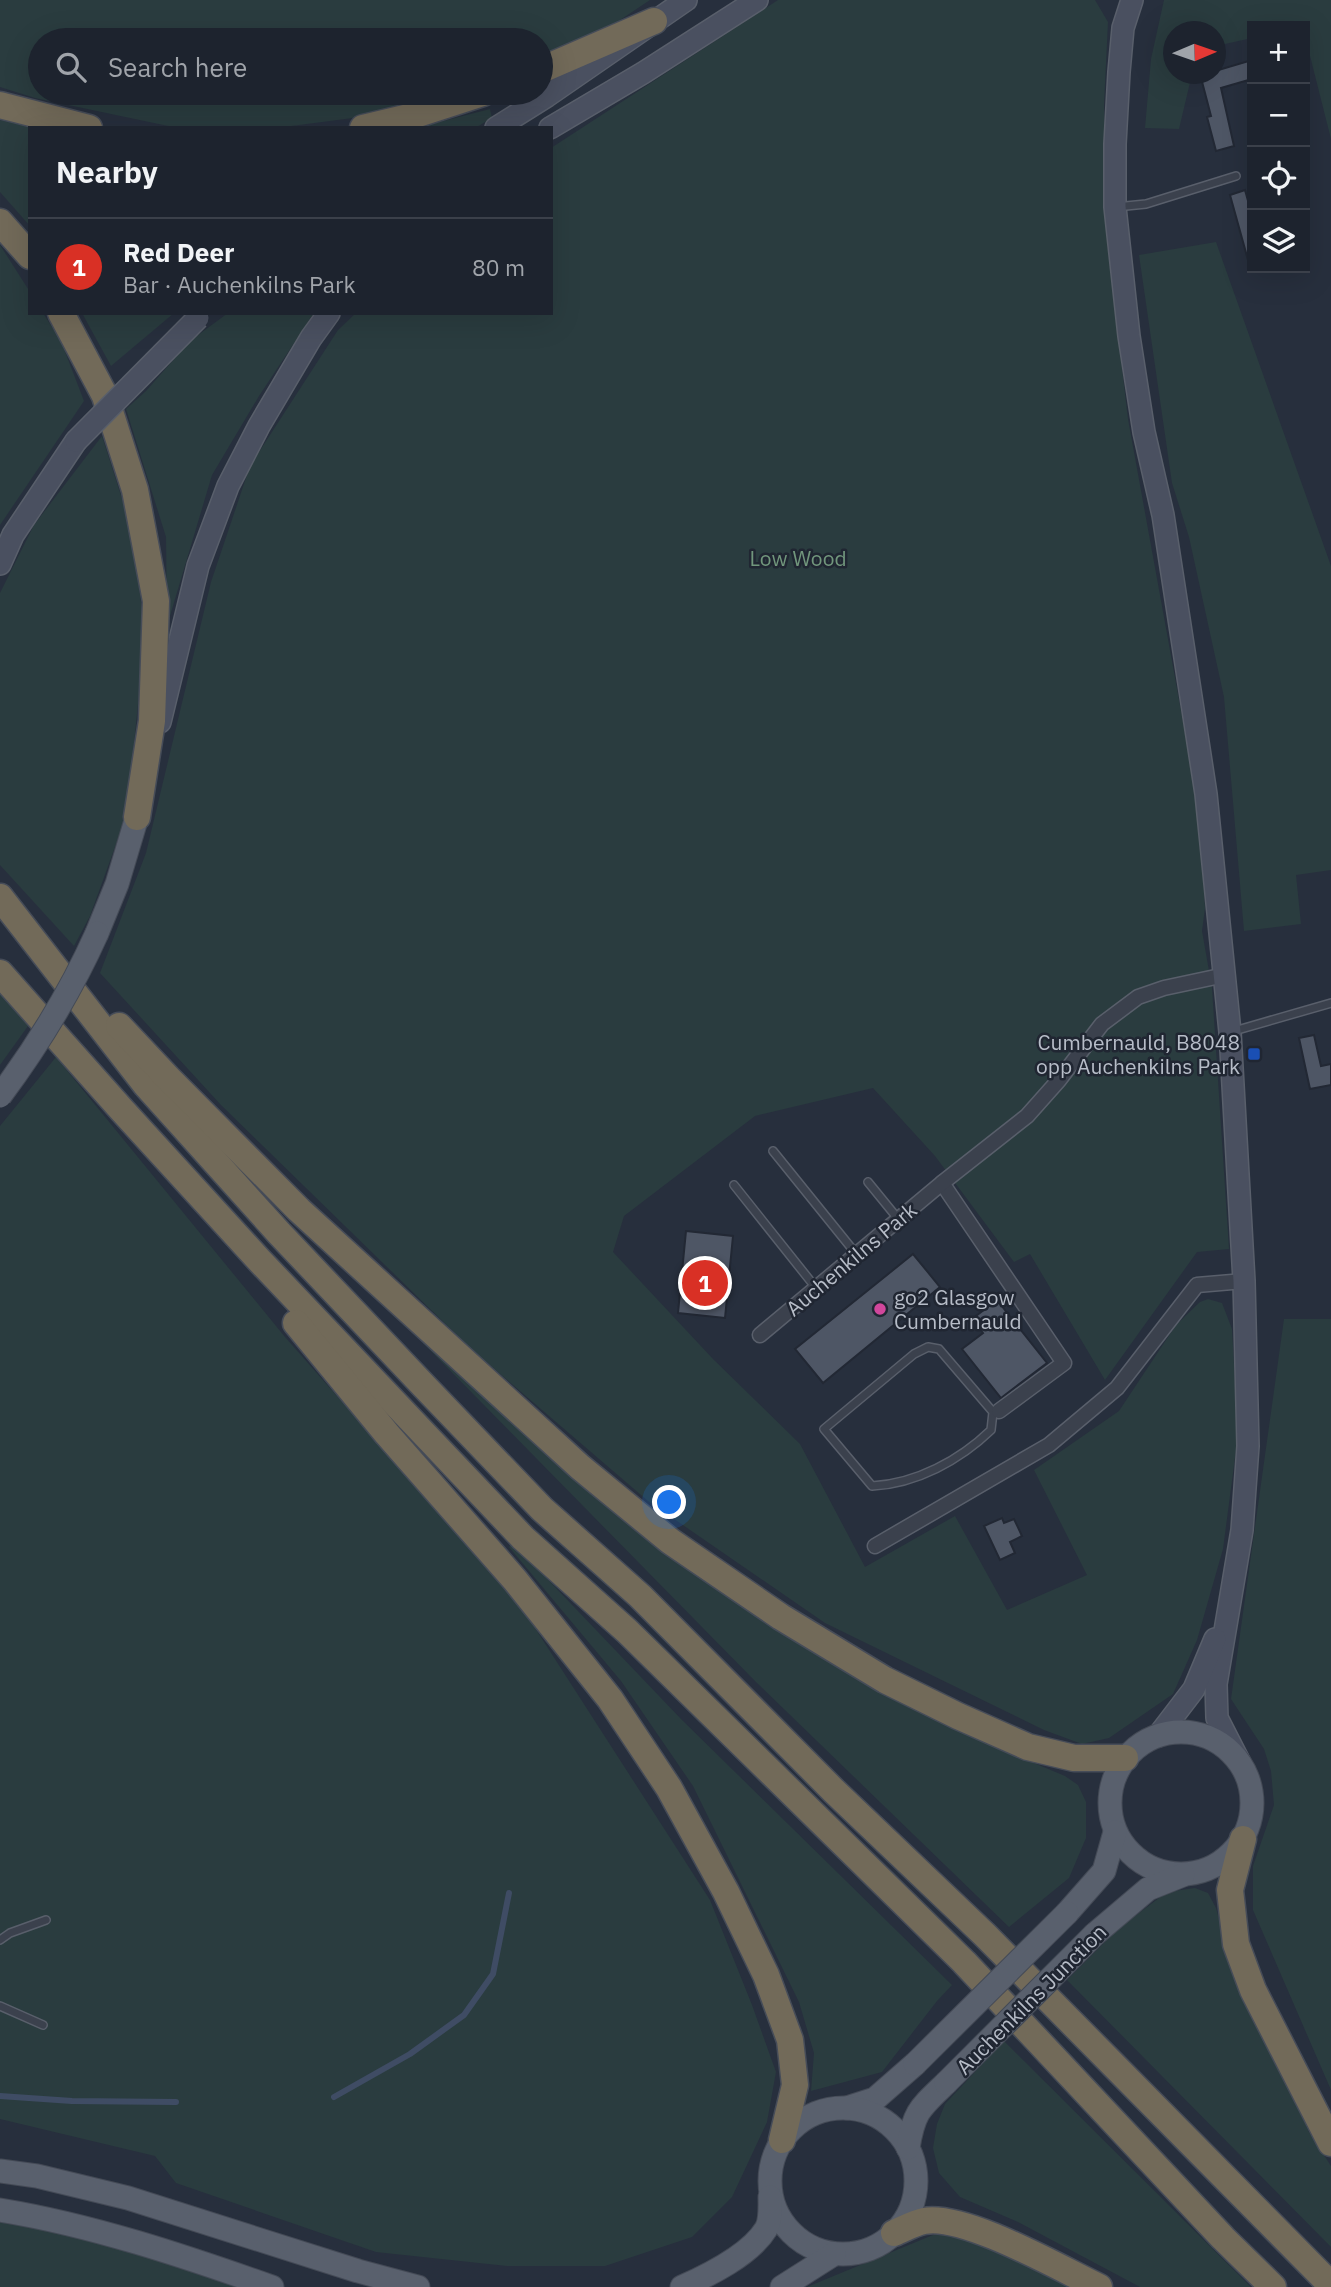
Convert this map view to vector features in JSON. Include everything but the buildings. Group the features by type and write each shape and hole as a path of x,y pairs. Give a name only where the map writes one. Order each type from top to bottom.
{"highway":[{"path":"553,65 654,20"},
{"path":"0,105 81,126"},
{"path":"371,126 446,105"},
{"path":"0,222 28,254"},
{"path":"62,315 105,396 135,490 156,601 152,721 137,817"},
{"path":"0,896 168,1078 299,1210 580,1467 670,1541 781,1617 885,1680 958,1716 1028,1747 1074,1758 1125,1758"},
{"path":"0,896 146,1085 279,1233 542,1509 640,1596 834,1791 985,1935 1331,2285"},
{"path":"0,973 121,1109 316,1320 523,1538 627,1631 964,1962 1223,2238 1273,2287"},
{"path":"121,1109 387,1434 515,1580 610,1699 669,1788 726,1892 766,1975 790,2040 795,2085 782,2140"},
{"path":"1243,1839 1230,1890 1236,1944 1253,1990 1331,2143"},
{"path":"894,2233 925,2221 948,2221 978,2230 1099,2287"}],"main road":[{"path":"553,92 686,0"},
{"path":"553,126 757,0"},
{"path":"1130,3 1123,28 1119,72 1115,207 1144,432 1163,515 1206,794 1230,1032 1244,1281 1248,1446 1242,1530 1216,1684 1217,1718 1248,1781 1252,1800 1250,1820 1243,1839"},
{"path":"499,126 533,105"},
{"path":"0,1096 53,1018 97,933 117,884 137,817 184,618 214,522 228,486 259,426 328,315"},
{"path":"0,564 13,535 76,441 201,316"},
{"path":"1158,1736 1194,1689 1227,1611"},
{"path":"1125,1758 1140,1745 1158,1736 1181,1732 1203,1736 1224,1746 1240,1763"},
{"name":"Auchenkilns Junction","path":"847,2108 875,2098 915,2064 1067,1913 1104,1871 1115,1832 1110,1813 1110,1794 1115,1775 1125,1758"},
{"path":"1115,1832 1127,1850 1143,1864 1163,1872 1184,1875"},
{"name":"Auchenkilns Junction","path":"908,2148 912,2122 919,2108 1095,1934 1148,1889 1184,1875 1207,1870 1228,1857 1243,1839"},
{"name":"Auchenkilns Junction","path":"832,2108 847,2108 876,2116 889,2124 908,2148 914,2163 915,2193 911,2208 894,2233 866,2250 834,2253 820,2250 794,2235 776,2211 770,2175 782,2140 792,2128 810,2115 832,2108"},
{"path":"2,2170 128,2198 358,2271 418,2287"},
{"path":"682,2287 712,2274 751,2246 768,2227 771,2193"},
{"path":"0,2210 124,2239 272,2287"},
{"path":"782,2287 834,2253"}],"street":[{"name":"Auchenkilns Park","path":"760,1335 942,1183 1027,1116 1102,1024 1138,997 1164,988 1225,975"},
{"path":"942,1183 1064,1363 996,1411"},
{"path":"874,1546 1049,1445 1117,1388 1197,1285 1244,1281"}],"lane":[{"path":"1115,207 1146,204 1236,176"},
{"path":"1230,1032 1331,1003"},
{"path":"773,1151 857,1255"},
{"path":"868,1182 899,1220"},
{"path":"734,1185 817,1289"},
{"path":"928,1347 939,1349 996,1411 991,1430 956,1459 892,1485 872,1486 824,1429 914,1354 928,1347"},
{"path":"0,1940 10,1933 46,1920"},
{"path":"0,2006 43,2025"}],"green space":[{"path":"0,0 650,0 593,38 553,54 553,28 28,28 28,96 0,87"},
{"name":"Low Wood","path":"778,0 1095,0 1108,22 1104,105 1107,241 1128,419 1199,810 1205,908 1202,931 1212,988 1229,1249 1197,1252 1105,1380 1030,1254 1014,1262 935,1156 873,1088 755,1116 624,1216 613,1252 713,1359 800,1444 865,1567 955,1516 1007,1610 1087,1575 1034,1470 1119,1411 1176,1325 1200,1302 1208,1299 1222,1303 1232,1329 1238,1435 1223,1549 1197,1640 1173,1694 1109,1738 1082,1744 1044,1730 825,1623 648,1501 470,1348 221,1105 100,973 146,853 211,582 250,466 338,330 354,315 553,315 553,147"},
{"path":"1164,0 1331,0 1331,139 1310,56 1310,21 1247,21 1247,39 1226,44 1226,21 1163,21 1163,84 1190,84 1179,129 1145,128 1151,59"},
{"path":"68,105 419,105 399,112 291,126 168,126"},
{"path":"490,109 492,118 478,126 424,126"},
{"path":"0,120 28,127 28,224 0,192"},
{"path":"1216,242 1331,566 1331,870 1296,875 1301,924 1244,931 1224,697 1189,537 1172,483 1139,255"},
{"path":"0,245 28,289 28,315 44,315 61,341 84,401 0,525"},
{"path":"83,315 172,315 111,366"},
{"path":"225,315 313,315 259,396 212,475 167,626 166,537 126,409 146,391 190,341"},
{"path":"102,436 132,530 145,634 127,814 90,916 74,946 0,865 0,593 34,525"},
{"path":"0,992 28,1026 0,1065"},
{"path":"56,1057 285,1337 517,1600 710,1900 776,2072 767,2122 732,2197 692,2237 605,2266 507,2266 376,2252 176,2183 155,2156 0,2119 0,1126"},
{"path":"1284,1319 1331,1319 1331,2090 1253,1910 1253,1866 1274,1805 1271,1771 1264,1749 1231,1699"},
{"path":"429,1341 825,1657 972,1737 1065,1776 1078,1785 1086,1802 1086,1838 1069,1878 1009,1927 756,1682 423,1343"},
{"path":"513,1543 681,1719 952,1985 882,2072 811,2091 814,2053 799,2002 693,1786 621,1681 509,1547"},
{"path":"1195,1888 1208,1893 1216,1908 1225,1940 1309,2132 1331,2166 1331,2247 1067,1980 1119,1928 1167,1892"},
{"path":"1004,2041 1251,2287 1140,2287 1018,2222 960,2197 939,2173 933,2148 937,2124 945,2104"},
{"path":"0,2222 111,2242 245,2287 0,2287"},
{"path":"965,2233 1078,2287 807,2287 933,2235"}],"waterway":[{"path":"334,2097 410,2054 464,2015 493,1974 509,1893"},
{"path":"0,2096 72,2101 176,2102"}],"place":[{"name":"Cumbernauld, B8048 opp Auchenkilns Park","path":"1254,1054"},
{"name":"Red Deer","path":"705,1283"},
{"name":"go2 Glasgow Cumbernauld","path":"880,1309"}]}
